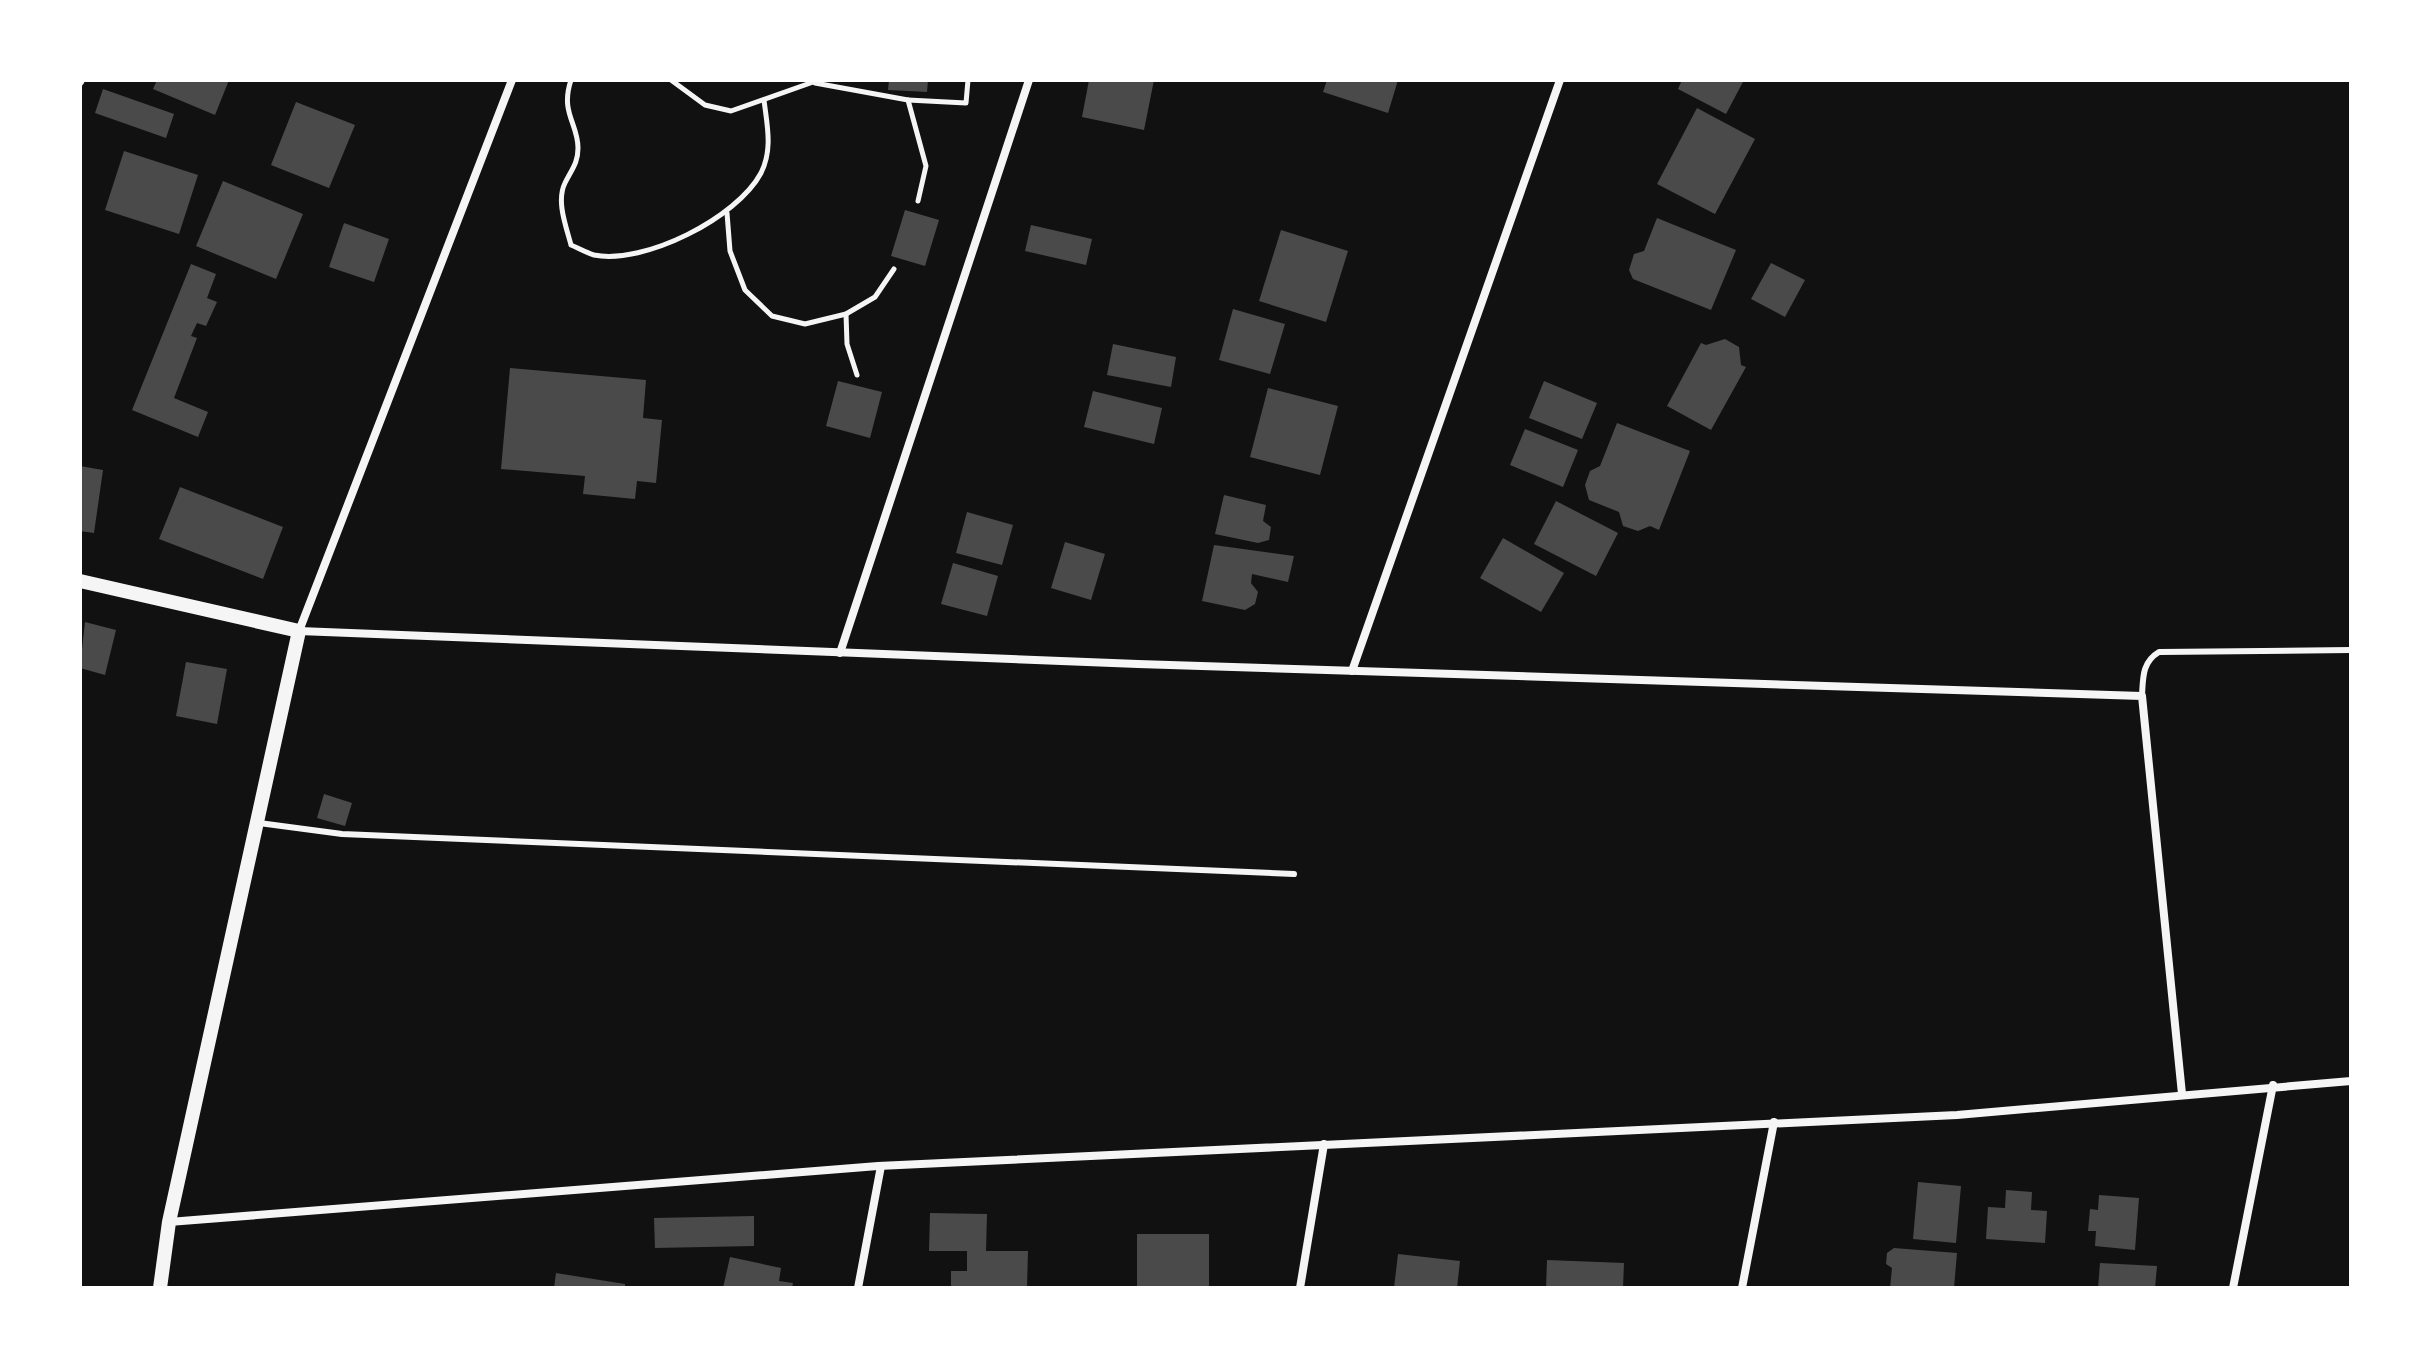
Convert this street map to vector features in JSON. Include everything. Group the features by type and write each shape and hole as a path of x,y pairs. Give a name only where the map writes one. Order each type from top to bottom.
{"street":[{"path":"160,1288 169,1222 299,631 512,80"},
{"path":"840,653 1029,80"},
{"path":"1352,671 1560,80"},
{"path":"80,581 299,631 840,653 2142,696 2182,1094"},
{"path":"169,1222 881,1166 1957,1115 2273,1085 2351,1081"},
{"path":"2233,1288 2273,1085"},
{"path":"1742,1288 1774,1122"},
{"path":"1300,1288 1324,1144"},
{"path":"858,1288 881,1166"}],"lane":[{"path":"2142,696 2143,670 2159,652 2351,650"},
{"path":"256,822 358,835 1294,874"}],"path":[{"path":"571,80 568,120 578,143 577,163 563,186 562,215 571,245 595,255 632,252 682,238 727,213 760,174 770,143 764,100"},
{"path":"671,80 705,105 731,111 816,81 908,100 966,103 968,80"},
{"path":"908,100 926,166 918,201"},
{"path":"727,213 730,251 745,290 772,316 805,324 846,314 875,297 894,269"},
{"path":"846,314 847,344 857,375"}],"building":[{"path":"157,80 229,80 215,115 153,89"},
{"path":"889,80 928,80 927,92 888,90"},
{"path":"1089,80 1154,80 1144,130 1082,117"},
{"path":"1327,80 1398,80 1388,113 1323,92"},
{"path":"1682,80 1744,80 1726,114 1678,89"},
{"path":"103,89 174,114 166,138 95,113"},
{"path":"296,102 355,125 329,188 271,165"},
{"path":"1697,108 1755,139 1715,214 1657,184"},
{"path":"124,151 198,175 179,234 105,210"},
{"path":"223,181 303,214 276,279 196,246"},
{"path":"905,210 939,220 925,266 891,256"},
{"path":"1657,218 1736,250 1711,310 1633,279 1629,270 1634,254 1644,251"},
{"path":"344,223 389,239 374,282 329,267"},
{"path":"1031,225 1092,239 1086,265 1025,251"},
{"path":"1281,230 1348,251 1326,322 1259,301"},
{"path":"1771,263 1805,280 1785,317 1751,299"},
{"path":"191,264 216,274 207,298 217,302 206,326 197,323 191,336 197,338 174,398 208,412 198,437 132,410"},
{"path":"1233,309 1285,324 1270,374 1219,360"},
{"path":"1725,339 1739,347 1741,365 1746,367 1711,430 1667,406 1701,343 1706,345"},
{"path":"1113,344 1176,357 1171,387 1107,375"},
{"path":"510,368 646,380 643,418 662,420 656,483 637,481 635,499 583,494 585,476 501,469"},
{"path":"838,381 882,392 870,438 826,426"},
{"path":"1544,381 1597,403 1582,439 1529,418"},
{"path":"1268,388 1338,406 1320,475 1250,457"},
{"path":"1093,391 1162,408 1154,444 1084,427"},
{"path":"1617,423 1690,451 1659,530 1650,526 1638,531 1623,526 1619,512 1589,500 1585,485 1590,471 1600,466"},
{"path":"1525,429 1578,450 1563,487 1510,465"},
{"path":"80,466 103,470 94,533 80,531"},
{"path":"180,487 283,527 263,579 159,539"},
{"path":"1224,495 1266,505 1263,521 1271,527 1269,540 1258,543 1215,534"},
{"path":"1556,501 1618,533 1596,576 1534,544"},
{"path":"967,512 1013,525 1002,565 956,553"},
{"path":"1503,538 1564,573 1541,612 1480,578"},
{"path":"1065,542 1105,554 1091,600 1051,588"},
{"path":"1214,545 1294,556 1288,582 1252,574 1251,583 1258,592 1255,604 1245,610 1202,601"},
{"path":"953,563 998,576 987,616 941,604"},
{"path":"85,622 116,630 105,675 80,668"},
{"path":"186,662 227,669 217,724 176,716"},
{"path":"324,794 352,803 345,826 317,818"},
{"path":"1918,1182 1961,1186 1956,1243 1913,1239"},
{"path":"2006,1190 2032,1192 2031,1210 2047,1211 2045,1243 1986,1239 1988,1207 2005,1208"},
{"path":"2099,1195 2139,1198 2135,1250 2095,1246 2096,1231 2088,1231 2090,1209 2098,1210"},
{"path":"930,1213 987,1214 986,1251 1028,1251 1027,1288 951,1288 951,1271 967,1271 967,1251 929,1251"},
{"path":"754,1216 754,1246 655,1248 654,1218"},
{"path":"1137,1234 1209,1234 1209,1288 1137,1288"},
{"path":"1894,1248 1957,1253 1954,1288 1890,1288 1892,1268 1886,1264 1887,1253"},
{"path":"1398,1254 1460,1261 1457,1288 1394,1288"},
{"path":"730,1257 781,1268 779,1281 793,1283 792,1288 723,1288"},
{"path":"1547,1260 1624,1263 1623,1288 1546,1288"},
{"path":"2100,1263 2157,1266 2155,1288 2098,1288"},
{"path":"556,1273 625,1284 625,1288 554,1288"}]}
